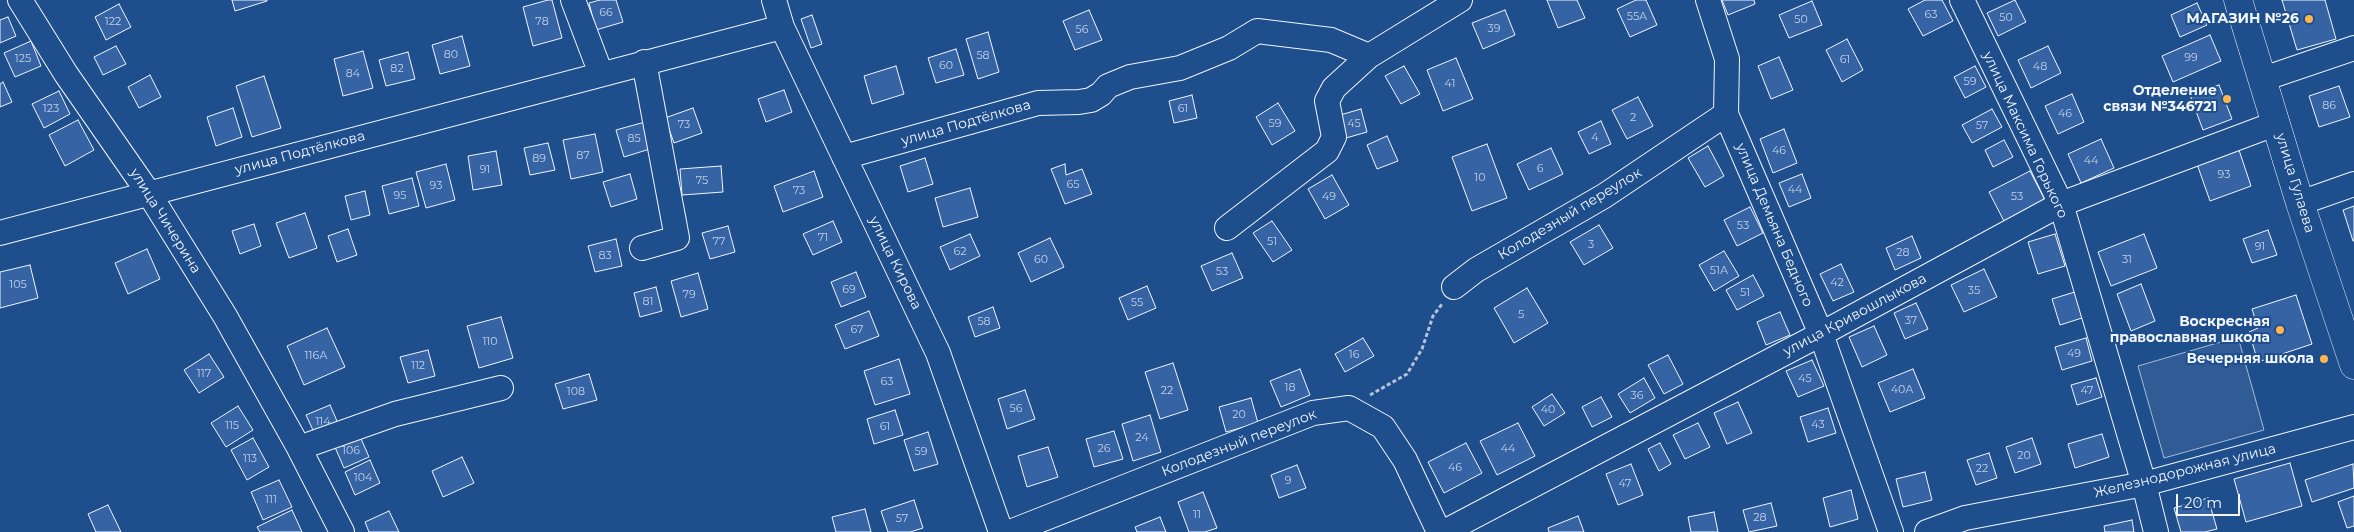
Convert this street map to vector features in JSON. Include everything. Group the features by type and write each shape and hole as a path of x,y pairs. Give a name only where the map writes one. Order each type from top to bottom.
{"main road":[{"name":"улица Гулаева","path":"2238,0 2300,203 2354,365"}],"street":[{"name":"улица Чичерина","path":"20,0 66,74 148,192 225,316 299,448 342,532"},
{"path":"573,0 601,74"},
{"name":"улица Кирова","path":"774,0 782,27 938,354 1001,532"},
{"path":"1227,228 1327,151 1334,137 1327,101 1334,88 1369,56 1460,0"},
{"name":"улица Демьяна Бедного","path":"1708,0 1727,59 1726,114 1821,334 1891,532"},
{"name":"улица Максима Горького","path":"1962,0 2061,204 2144,484 2156,532"},
{"name":"улица Подтёлкова","path":"0,233 148,192 782,27"},
{"name":"улица Подтёлкова","path":"844,157 1038,103 1091,100 1101,94 1108,86 1130,77 1180,68 1229,48 1257,31 1331,40 1369,56"},
{"path":"2263,79 2354,48"},
{"path":"642,248 677,238 644,62"},
{"name":"Колодезный переулок","path":"1454,287 1476,270 1604,196 1726,114"},
{"name":"улица Кривошлыкова","path":"1444,532 1821,334 2061,204 2277,123"},
{"path":"2300,203 2354,184"},
{"path":"299,448 395,414 501,388"},
{"path":"1349,408 1383,427 1406,460 1439,532"},
{"name":"Колодезный переулок","path":"1010,532 1313,413 1349,408"},
{"name":"Железнодорожная улица","path":"1928,532 1965,518 2144,484 2354,427"}],"path":[{"path":"1349,408 1407,374 1422,349 1433,316 1454,287"}],"shaded area":[{"path":"2238,337 2264,430 2164,458 2138,366"}],"building":[{"path":"232,0 267,0 267,1 235,11"},
{"path":"552,0 562,38 533,46 523,7"},
{"path":"600,0 616,0 623,22 596,30 589,3"},
{"path":"1547,0 1577,0 1585,18 1558,28"},
{"path":"1636,0 1646,0 1657,25 1630,37 1617,9"},
{"path":"1722,0 1754,0 1755,4 1728,15"},
{"path":"1925,0 1942,0 1953,21 1923,36 1908,9"},
{"path":"2015,0 2026,22 1998,36 1987,13"},
{"name":"МАГАЗИН №26","path":"2282,0 2325,0 2336,39 2297,50"},
{"path":"1812,1 1822,25 1789,38 1779,15"},
{"path":"2197,3 2207,25 2180,37 2171,15"},
{"path":"119,4 131,27 106,40 95,17"},
{"path":"1089,10 1102,40 1075,50 1063,21"},
{"path":"1505,10 1515,35 1483,49 1472,23"},
{"path":"812,15 822,44 811,48 801,19"},
{"path":"8,17 16,36 0,43 0,20"},
{"path":"988,32 999,72 978,79 966,39"},
{"path":"2210,35 2221,61 2173,82 2162,56"},
{"path":"462,36 470,66 440,74 432,45"},
{"path":"1847,39 1863,70 1842,82 1826,50"},
{"path":"31,41 41,66 15,77 4,53"},
{"path":"116,46 126,64 103,75 94,57"},
{"path":"2048,46 2061,73 2031,88 2018,60"},
{"path":"956,49 964,75 936,83 928,58"},
{"path":"363,51 373,88 343,96 334,59"},
{"path":"408,52 415,79 386,86 379,60"},
{"path":"1779,57 1793,90 1771,99 1758,66"},
{"path":"1456,58 1473,99 1443,111 1427,70"},
{"path":"896,66 904,94 872,104 864,76"},
{"path":"1404,66 1420,94 1401,104 1385,76"},
{"path":"1975,66 1986,87 1965,98 1954,77"},
{"path":"150,75 161,97 139,108 128,87"},
{"path":"264,76 281,128 252,137 236,86"},
{"path":"3,82 12,102 0,107 0,84"},
{"path":"2219,85 2232,119 2203,130 2190,95"},
{"path":"2339,86 2350,117 2319,127 2309,96"},
{"path":"784,90 792,112 766,122 758,99"},
{"path":"59,91 70,114 44,128 32,104"},
{"path":"2072,94 2084,122 2058,134 2045,106"},
{"path":"1192,95 1197,118 1174,123 1169,101"},
{"path":"1638,97 1653,126 1627,139 1612,110"},
{"path":"1278,103 1295,131 1272,145 1256,117"},
{"path":"233,108 242,137 216,146 207,117"},
{"path":"693,108 702,133 674,143 665,118"},
{"path":"1361,109 1367,132 1346,138 1340,115"},
{"path":"1992,109 2002,127 1972,143 1962,125"},
{"path":"78,120 94,150 65,166 49,135"},
{"path":"1601,121 1611,144 1589,154 1578,132"},
{"path":"645,122 653,148 624,157 616,130"},
{"path":"1784,129 1797,163 1773,173 1760,139"},
{"path":"595,134 603,172 571,179 563,140"},
{"path":"1387,136 1398,161 1377,169 1367,145"},
{"path":"2101,139 2114,168 2081,183 2068,154"},
{"path":"2004,140 2013,157 1993,167 1985,150"},
{"path":"548,143 555,170 530,175 524,148"},
{"path":"1487,144 1507,198 1472,211 1452,157"},
{"path":"1708,146 1724,176 1705,187 1688,158"},
{"path":"1551,148 1563,174 1529,190 1517,164"},
{"path":"2239,150 2251,186 2210,201 2197,164"},
{"path":"496,151 502,185 473,190 468,156"},
{"path":"925,158 933,184 908,192 900,166"},
{"path":"446,164 455,200 426,208 416,172"},
{"path":"1065,164 1066,175 1082,169 1092,194 1065,204 1051,169"},
{"path":"721,166 723,192 682,195 680,169"},
{"path":"814,171 823,197 783,212 774,186"},
{"path":"2030,171 2046,202 2005,223 1989,192"},
{"path":"630,174 637,199 611,207 603,182"},
{"path":"1802,174 1811,198 1789,207 1779,183"},
{"path":"1332,175 1349,205 1325,219 1308,189"},
{"path":"412,178 419,206 389,214 382,186"},
{"path":"970,188 978,217 943,227 935,198"},
{"path":"365,191 370,215 351,220 345,196"},
{"path":"2354,206 2354,241 2353,241 2343,210"},
{"path":"1750,207 1763,233 1737,246 1724,220"},
{"path":"305,213 317,248 289,258 276,223"},
{"path":"833,221 842,242 813,255 803,234"},
{"path":"1272,221 1292,250 1273,262 1253,233"},
{"path":"254,224 261,246 240,254 232,231"},
{"path":"1599,225 1613,248 1584,265 1570,242"},
{"path":"728,226 735,252 710,259 702,233"},
{"path":"348,229 357,255 337,262 328,236"},
{"path":"2268,230 2277,255 2252,263 2243,239"},
{"path":"970,234 980,256 950,270 940,247"},
{"path":"2055,234 2065,266 2038,274 2028,242"},
{"path":"2144,234 2157,268 2111,286 2098,252"},
{"path":"1912,236 1921,258 1895,270 1886,248"},
{"path":"1050,238 1064,267 1031,282 1018,253"},
{"path":"616,239 622,266 595,272 588,246"},
{"path":"147,249 160,279 128,294 115,263"},
{"path":"1724,251 1739,276 1714,291 1699,265"},
{"path":"1232,253 1243,278 1212,291 1201,266"},
{"path":"1841,264 1854,292 1833,301 1820,274"},
{"path":"30,265 38,298 0,308 0,272"},
{"path":"1984,269 1997,297 1964,312 1951,285"},
{"path":"856,272 866,297 841,307 831,282"},
{"path":"698,273 708,309 681,317 671,281"},
{"path":"1753,275 1764,296 1737,310 1726,290"},
{"path":"2141,284 2155,321 2131,331 2117,294"},
{"path":"1147,286 1156,308 1128,320 1119,298"},
{"path":"656,287 662,311 640,317 634,293"},
{"path":"1527,288 1548,323 1514,343 1494,308"},
{"path":"2078,291 2085,317 2060,325 2052,299"},
{"name":"Воскресная православная школа","path":"2296,295 2312,344 2258,362 2249,332 2258,328 2252,309"},
{"path":"1916,303 1928,329 1905,339 1894,313"},
{"path":"993,307 1000,328 975,337 968,317"},
{"path":"869,311 879,336 845,349 835,325"},
{"path":"1780,312 1790,335 1766,345 1757,322"},
{"path":"501,317 513,358 479,368 467,326"},
{"path":"1874,326 1887,355 1862,367 1849,337"},
{"path":"327,328 345,367 304,385 287,346"},
{"path":"1363,338 1374,356 1345,372 1335,354"},
{"path":"2086,338 2092,361 2062,370 2055,347"},
{"path":"428,350 435,376 408,383 400,357"},
{"path":"209,354 224,377 199,393 184,370"},
{"path":"1668,355 1683,384 1664,394 1648,365"},
{"path":"899,359 910,394 875,405 864,371"},
{"path":"1812,360 1824,386 1798,397 1786,371"},
{"path":"1173,363 1188,410 1160,419 1145,372"},
{"path":"1300,369 1310,395 1281,407 1270,381"},
{"path":"1913,369 1925,398 1890,412 1878,383"},
{"path":"589,374 597,400 563,409 555,384"},
{"path":"1644,378 1655,398 1630,413 1618,394"},
{"path":"2096,378 2102,397 2077,405 2071,385"},
{"path":"1025,390 1035,419 1007,429 998,399"},
{"path":"1552,394 1565,413 1544,426 1532,407"},
{"path":"1601,397 1612,417 1592,427 1582,407"},
{"path":"1251,398 1258,423 1226,432 1219,407"},
{"path":"1738,402 1752,433 1727,444 1714,413"},
{"path":"330,405 340,428 317,439 306,415"},
{"path":"238,406 253,430 226,447 211,423"},
{"path":"1828,408 1836,433 1808,442 1800,417"},
{"path":"895,410 903,435 874,444 867,419"},
{"path":"1150,415 1161,452 1133,461 1122,424"},
{"path":"1518,423 1535,456 1497,475 1480,441"},
{"path":"1698,423 1710,447 1685,459 1673,435"},
{"path":"1114,431 1123,459 1094,467 1086,439"},
{"path":"928,432 938,464 914,471 904,440"},
{"path":"359,434 369,457 344,468 334,445"},
{"path":"2102,434 2109,457 2075,468 2068,444"},
{"path":"253,438 269,467 247,480 231,450"},
{"path":"2032,438 2041,464 2015,473 2006,447"},
{"path":"1466,443 1482,473 1444,493 1428,462"},
{"path":"1660,443 1671,464 1659,471 1648,449"},
{"path":"1048,447 1058,477 1027,487 1018,456"},
{"path":"1989,453 1997,478 1976,485 1967,460"},
{"path":"462,457 474,483 443,497 432,471"},
{"path":"370,460 380,483 355,495 345,472"},
{"path":"2290,463 2302,506 2246,522 2234,479"},
{"path":"1631,464 1643,495 1618,505 1606,474"},
{"path":"2353,464 2354,488 2312,502 2305,480"},
{"path":"1297,465 1306,488 1279,498 1271,475"},
{"path":"1925,472 1932,500 1903,507 1896,479"},
{"path":"279,480 292,507 263,520 251,492"},
{"path":"1851,490 1858,519 1830,527 1823,498"},
{"path":"1203,492 1217,528 1205,532 1189,532 1178,502"},
{"path":"2354,496 2354,526 2347,528 2338,502"},
{"path":"2208,498 2217,529 2205,532 2181,532 2174,508"},
{"path":"914,500 923,528 910,532 888,532 881,511"},
{"path":"1771,503 1777,526 1749,532 1743,510"},
{"path":"108,505 121,532 96,532 88,514"},
{"path":"865,509 871,532 836,532 832,517"},
{"path":"292,510 302,532 260,532 257,527"},
{"path":"389,511 399,532 369,532 365,522"},
{"path":"1714,512 1718,532 1691,532 1688,517"},
{"path":"1578,516 1584,532 1549,532 1548,528"},
{"path":"1160,517 1166,532 1137,532 1135,527"},
{"path":"2132,520 2134,532 2105,532 2104,526"}],"place":[{"name":"МАГАЗИН №26","path":"2309,19"},
{"name":"Отделение связи №346721","path":"2227,99"},
{"name":"Воскресная православная школа","path":"2280,330"},
{"name":"Вечерняя школа","path":"2324,359"}]}
